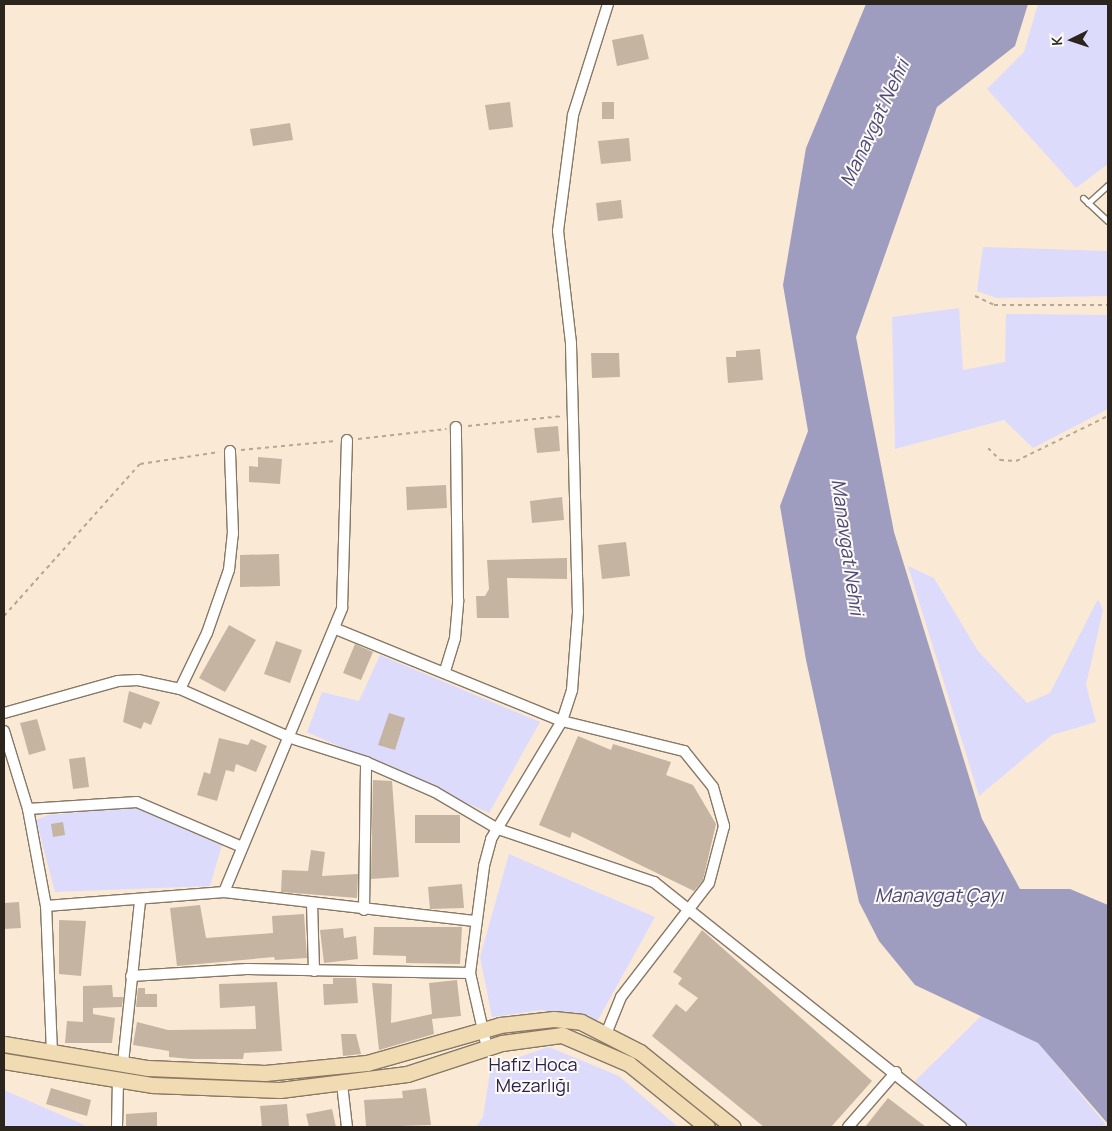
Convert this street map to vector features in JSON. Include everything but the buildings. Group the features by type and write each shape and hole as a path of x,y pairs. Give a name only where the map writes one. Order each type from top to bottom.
{"street":[{"path":"487,1048 481,1030 470,973 474,921 484,866 498,829 562,721 572,690 578,612 571,343 558,231 573,115 608,4"},
{"path":"445,671 455,638 458,600 456,427"},
{"path":"224,892 336,629 345,583 347,440"},
{"path":"180,689 207,633 229,570 233,534 230,451"},
{"path":"336,629 445,671 562,721 684,751 713,787 724,826 721,844 708,883 621,998 606,1034"},
{"path":"4,713 118,681 180,689 291,738 366,762 427,788 498,829 654,882 690,908 896,1072 961,1127"},
{"path":"4,731 28,810 46,906 52,1053"},
{"path":"364,910 366,762"},
{"path":"28,810 137,802 242,847"},
{"path":"46,906 140,901 224,892 364,910 474,921"},
{"path":"123,1063 140,901"},
{"path":"312,903 314,971"},
{"path":"131,976 314,971 470,973"},
{"path":"4,1044 52,1053 209,1073 321,1069 367,1063 481,1030 554,1019 580,1022 640,1052 733,1127"},
{"path":"4,1060 118,1080 214,1091 342,1084 407,1074 487,1048 562,1035 586,1042 629,1064 707,1127"},
{"path":"848,1127 896,1072"},
{"path":"117,1127 118,1080"},
{"path":"342,1084 347,1127"}],"lane":[{"path":"1088,203 1108,185"},
{"path":"1082,198 1108,221"}],"path":[{"path":"975,296 994,305 1108,305"},
{"path":"4,616 140,464 230,451 573,415"},
{"path":"988,448 1000,460 1016,461 1108,416"}],"green space":[{"path":"1038,4 1108,4 1108,164 1076,188 987,89 1024,52"},
{"path":"983,247 1108,251 1108,296 997,298 977,291"},
{"path":"959,308 963,370 1005,362 1006,314 1108,315 1108,409 1033,448 1004,420 895,449 892,317"},
{"path":"908,566 934,578 978,651 1027,703 1050,693 1098,599 1103,610 1086,685 1096,722 1052,735 979,796"},
{"path":"380,655 540,722 489,813 307,732 322,692 359,701"},
{"path":"137,807 222,845 210,886 55,892 36,820 48,815"},
{"path":"509,854 655,917 598,1020 542,1010 492,1017 480,957"},
{"path":"981,1016 1038,1043 1108,1127 968,1127 914,1082"},
{"name":"Hafız Hoca Mezarlığı","path":"549,1047 619,1076 678,1127 476,1127 483,1117 491,1066"},
{"path":"4,1090 89,1127 4,1127"}],"water":[{"name":"Manavgat Çayı","path":"866,4 1028,4 1015,46 937,107 856,337 894,532 982,819 1020,889 1070,889 1108,905 1108,1124 1038,1043 915,985 879,941 859,902 806,660 780,506 808,431 783,285 806,148"}],"water label":[{"name":"Manavgat Nehri","path":"875,123"},
{"name":"Manavgat Nehri","path":"847,547"}]}
